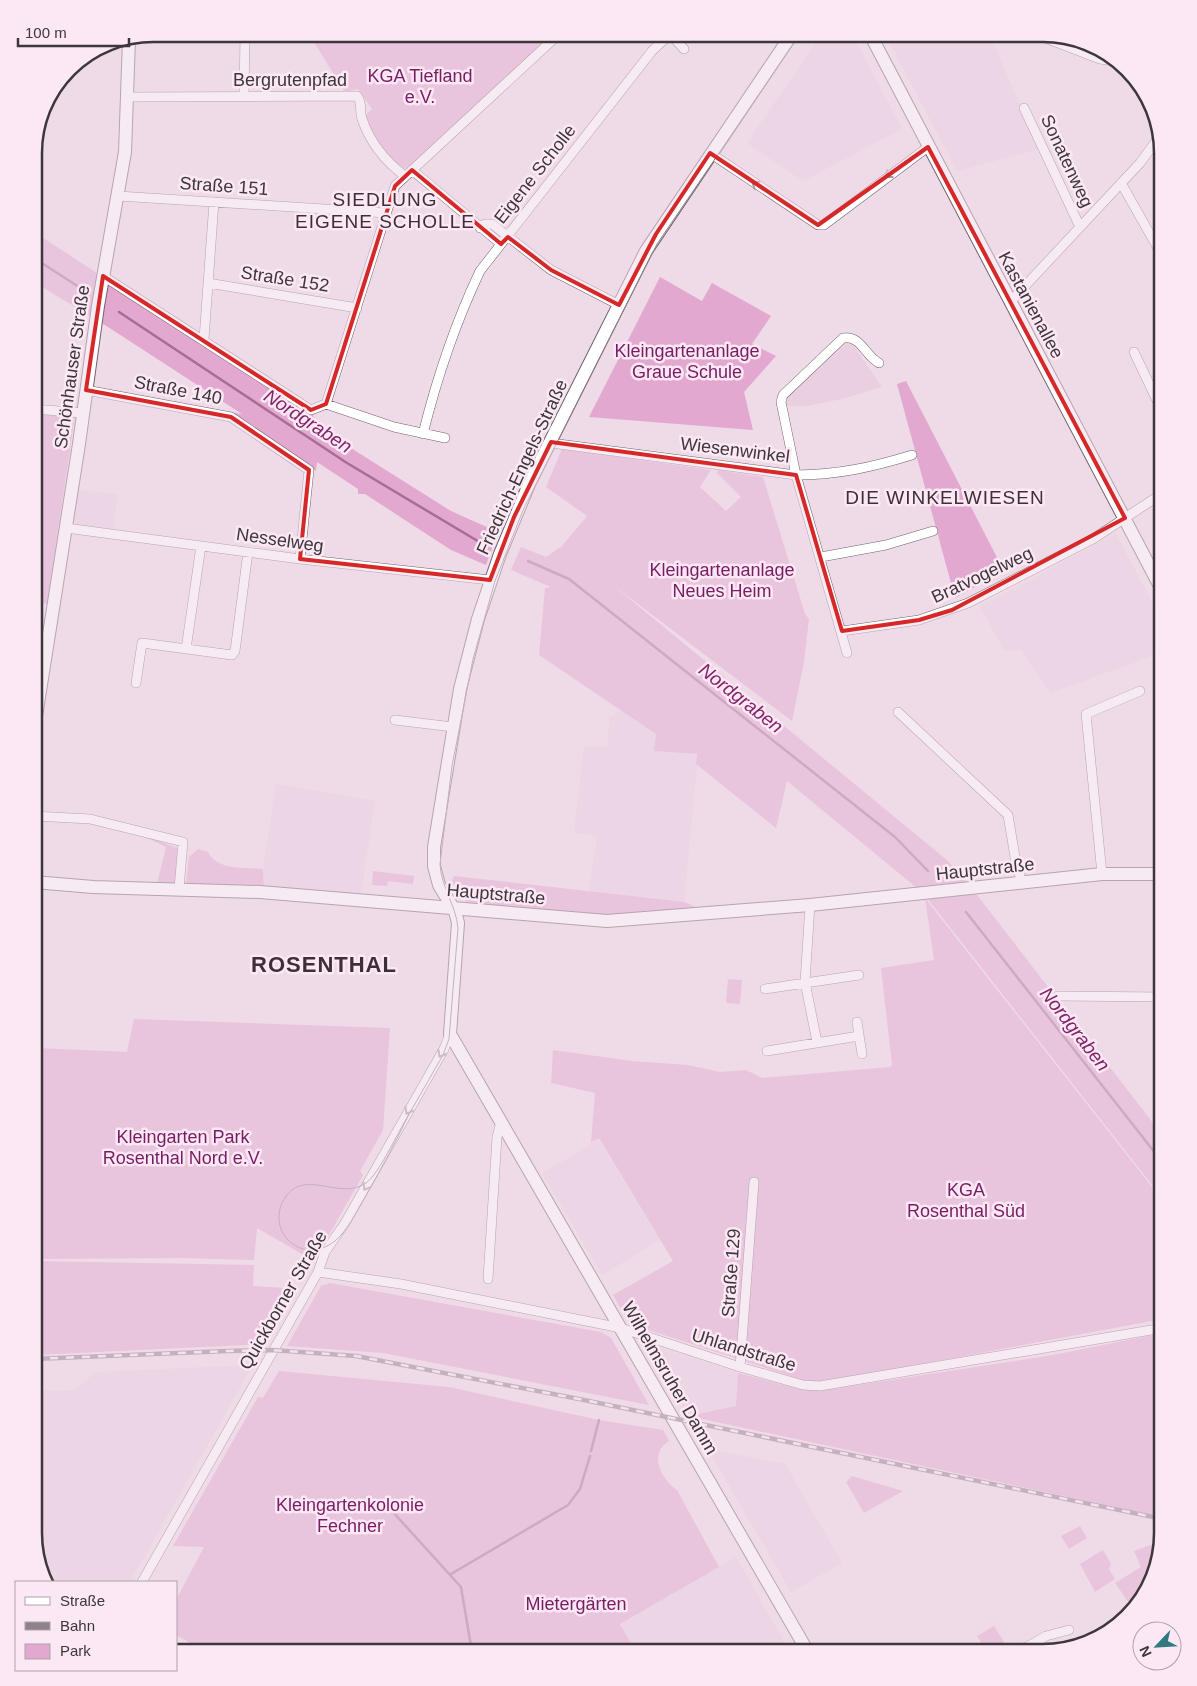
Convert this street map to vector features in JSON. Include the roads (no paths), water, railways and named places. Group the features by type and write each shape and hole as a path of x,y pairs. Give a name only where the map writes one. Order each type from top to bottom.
{"main road":[{"name":"Friedrich-Engels-Straße","path":"453,907 439,885 433,856 453,726 471,643 490,580 514,517 656,234 786,43"},
{"name":"Kastanienallee","path":"875,43 1154,574"},
{"name":"Schönhauser Straße","path":"43,675 125,152 129,46"},
{"name":"Hauptstraße","path":"42,883 93,887 260,892 607,921 810,905 1102,874 1154,874"},
{"path":"450,1034 458,924 453,907"},
{"name":"Wilhelmsruher Damm","path":"450,1034 803,1644"}],"street":[{"path":"244,96 245,43"},
{"path":"326,404 395,186 550,43"},
{"name":"Eigene Scholle","path":"422,434 440,369 463,306 480,271 652,51 660,43"},
{"name":"Eigene Scholle","path":"678,43 684,49"},
{"path":"1059,43 1102,59"},
{"name":"Bergrutenpfad","path":"127,97 357,96 360,101 361,117 365,127 385,159 408,173"},
{"name":"Sonatenweg","path":"1024,108 1080,227"},
{"path":"1010,302 1154,146"},
{"path":"710,153 818,225 824,225 928,147"},
{"path":"408,173 501,244"},
{"path":"1121,183 1154,241"},
{"name":"Straße 151","path":"118,196 387,213"},
{"path":"204,339 214,202"},
{"path":"480,228 485,224 492,224 550,270 619,305"},
{"path":"104,276 311,410 326,404 422,434 445,438"},
{"name":"Straße 152","path":"208,283 357,308"},
{"name":"Wiesenwinkel","path":"551,443 796,475 781,410 783,394 843,338 859,341 872,360 879,363"},
{"path":"1134,352 1154,394"},
{"name":"Straße 140","path":"86,390 231,417 309,470 300,559"},
{"path":"43,410 83,413"},
{"path":"847,654 821,557 796,475 825,475 867,469 912,456"},
{"name":"Bratvogelweg","path":"842,631 919,620 952,610 1093,539 1154,500"},
{"name":"Nesselweg","path":"66,528 300,559 490,580"},
{"path":"821,557 886,545 933,531"},
{"path":"186,649 201,546"},
{"path":"136,684 142,643 228,656 232,655 235,651 248,552"},
{"path":"1102,874 1086,714 1140,691"},
{"path":"898,712 1008,815 1014,855 1022,883"},
{"path":"395,720 453,726"},
{"path":"43,816 90,818 183,842 179,889"},
{"path":"810,905 804,982 817,1042"},
{"path":"765,989 859,975"},
{"path":"1058,996 1154,997"},
{"path":"857,1022 862,1054"},
{"name":"Quickborner Straße","path":"143,1581 318,1272 321,1259 345,1224 450,1034"},
{"path":"768,1051 859,1036"},
{"path":"488,1279 498,1137 501,1122"},
{"name":"Straße 129","path":"740,1367 754,1182"},
{"name":"Uhlandstraße","path":"318,1272 402,1284 620,1328 740,1367 803,1385 820,1386 1154,1330"},
{"path":"1032,1644 1046,1636 1069,1630"}],"waterway":[{"name":"Nordgraben","path":"43,264 82,289"},
{"name":"Nordgraben","path":"119,312 347,463 486,546"},
{"name":"Nordgraben","path":"528,561 569,579 895,837 928,871"},
{"name":"Nordgraben","path":"966,912 1154,1152"},
{"path":"591,1451 599,1420"},
{"path":"451,1574 568,1505 580,1489 590,1456"},
{"path":"392,1511 461,1587 471,1643"}],"tram line":[{"path":"409,1114 443,1055 449,1039 458,928 440,864 452,766 473,659 495,581 524,508 657,244 794,43"},
{"path":"409,1114 411,1110"},
{"path":"409,1114 352,1220 340,1237 328,1246 312,1250 299,1248 288,1240 281,1230 279,1216 283,1201 291,1191 300,1186 310,1184 344,1189 355,1188 366,1183 377,1171 409,1114"}],"railway":[{"path":"42,1359 272,1350 356,1356 584,1400 1154,1517"}],"district":[{"name":"SIEDLUNG EIGENE SCHOLLE","path":"385,210"},
{"name":"DIE WINKELWIESEN","path":"945,497"},
{"name":"ROSENTHAL","path":"324,964"}],"park label":[{"name":"KGA Tiefland e.V.","path":"420,86"},
{"name":"Kleingartenanlage Graue Schule","path":"687,361"},
{"name":"Kleingartenanlage Neues Heim","path":"722,580"},
{"name":"Kleingarten Park Rosenthal Nord e.V.","path":"183,1147"},
{"name":"KGA Rosenthal Süd","path":"966,1200"},
{"name":"Kleingartenkolonie Fechner","path":"350,1515"},
{"name":"Mietergärten","path":"576,1604"}]}
